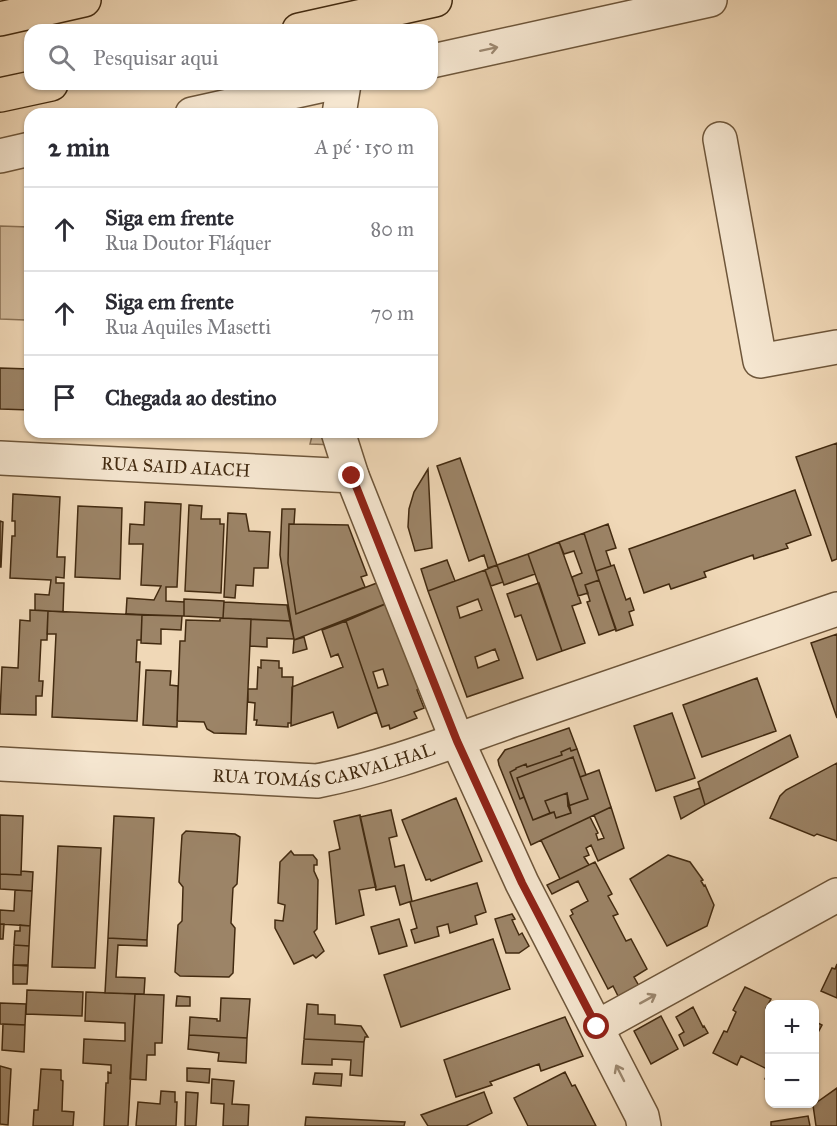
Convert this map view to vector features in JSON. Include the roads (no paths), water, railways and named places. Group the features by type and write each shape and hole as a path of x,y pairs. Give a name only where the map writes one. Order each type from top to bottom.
{"highway":[{"path":"0,4 6,0"},
{"path":"0,19 84,0"},
{"path":"326,24 435,0"},
{"path":"0,95 24,90"}],"street":[{"path":"438,60 710,0"},
{"path":"219,108 302,90"},
{"path":"340,108 343,90"},
{"path":"720,139 760,362 837,347"},
{"path":"0,156 24,150"},
{"path":"340,438 352,476 457,741 522,883 642,1116 644,1126"},
{"name":"RUA SAID AIACH","path":"0,458 352,476"},
{"name":"RUA TOMÁS CARVALHAL","path":"0,764 317,781 350,775 415,756 837,609"},
{"path":"597,1027 837,895"}]}
